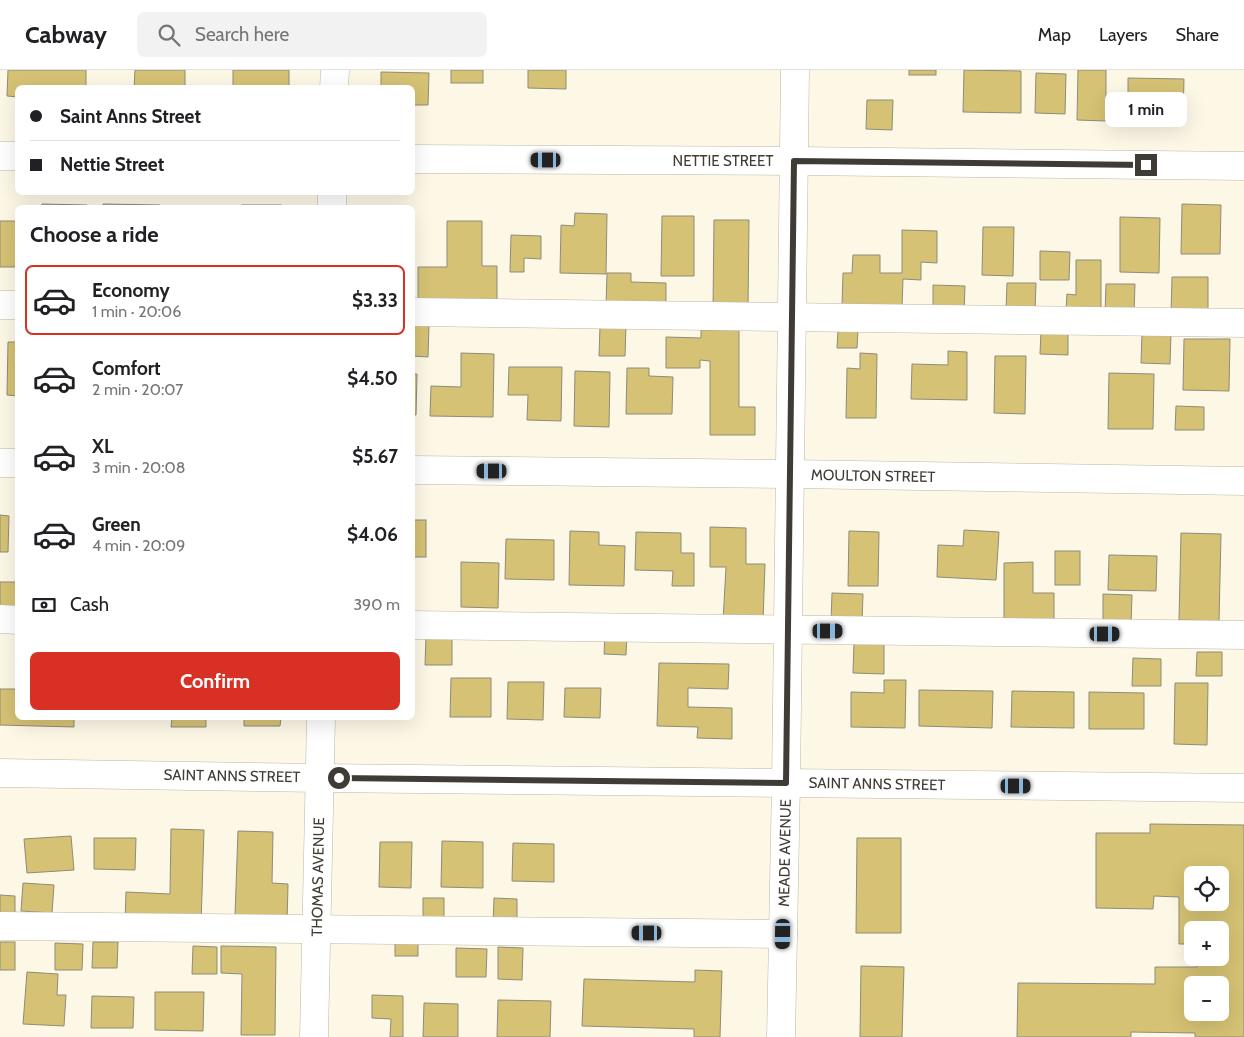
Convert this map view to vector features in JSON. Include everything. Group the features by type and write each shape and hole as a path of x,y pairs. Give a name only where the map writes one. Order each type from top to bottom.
{"street":[{"path":"334,85 335,70"},
{"name":"MEADE AVENUE","path":"781,1037 795,70"},
{"path":"0,156 15,156"},
{"name":"NETTIE STREET","path":"415,159 1244,166"},
{"path":"0,305 15,305"},
{"path":"415,312 1244,323"},
{"path":"0,463 15,463"},
{"name":"MOULTON STREET","path":"415,470 1244,481"},
{"path":"0,619 15,620"},
{"path":"415,626 1244,635"},
{"name":"THOMAS AVENUE","path":"314,1037 321,720"},
{"name":"SAINT ANNS STREET","path":"0,773 1244,788"},
{"path":"0,926 783,934"}],"building":[{"path":"8,70 86,70 86,85 15,85 15,97 7,96"},
{"path":"135,70 185,70 185,85 134,85"},
{"path":"233,70 289,70 289,85 233,85"},
{"path":"451,70 483,70 483,83 451,83"},
{"path":"528,70 566,70 566,89 528,88"},
{"path":"909,70 936,70 936,75 909,75"},
{"path":"964,70 1021,71 1021,113 963,112"},
{"path":"1078,70 1106,70 1106,121 1077,120"},
{"path":"381,72 429,73 428,105 415,105 415,85 381,85"},
{"path":"1036,73 1066,74 1065,114 1035,113"},
{"path":"1128,78 1184,79 1183,115 1128,114"},
{"path":"867,100 893,100 892,130 866,129"},
{"path":"42,204 87,205 42,205"},
{"path":"103,204 160,205 103,205"},
{"path":"1182,204 1221,205 1220,254 1181,254"},
{"path":"575,213 607,214 606,274 560,273 561,225 574,226"},
{"path":"662,216 694,216 694,276 661,276"},
{"path":"1120,217 1160,218 1159,273 1120,272"},
{"path":"714,220 749,220 748,309 713,309"},
{"path":"0,221 15,221 15,267 0,267"},
{"path":"447,221 482,221 482,266 497,266 497,300 418,299 418,267 447,267"},
{"path":"983,227 1014,227 1013,276 982,275"},
{"path":"902,230 937,231 937,263 921,262 921,280 903,279 902,306 842,306 843,273 852,273 853,255 880,255 880,273 902,273"},
{"path":"511,235 541,236 541,259 524,258 524,272 510,272"},
{"path":"1040,251 1070,252 1069,280 1040,280"},
{"path":"1076,260 1101,260 1101,311 1066,310 1067,294 1076,295"},
{"path":"607,273 631,273 631,282 666,283 666,307 606,306"},
{"path":"1172,277 1208,277 1208,314 1171,314"},
{"path":"1007,283 1036,283 1035,311 1006,311"},
{"path":"1106,284 1135,284 1134,313 1105,313"},
{"path":"933,285 965,286 964,313 933,312"},
{"path":"415,324 429,324 428,357 415,356"},
{"path":"600,326 626,326 625,356 599,356"},
{"path":"838,329 858,330 857,348 837,348"},
{"path":"701,330 739,330 739,407 755,407 755,435 710,435 710,361 700,360 700,368 666,368 666,337 701,338"},
{"path":"1041,331 1068,331 1068,355 1040,354"},
{"path":"1142,334 1171,334 1170,364 1141,363"},
{"path":"1184,339 1230,339 1229,391 1183,390"},
{"path":"8,342 15,342 15,396 7,395"},
{"path":"948,351 967,352 967,400 911,399 912,364 948,365"},
{"path":"461,353 494,354 493,417 430,416 431,386 461,387"},
{"path":"860,353 877,354 876,418 846,418 847,368 860,369"},
{"path":"995,356 1026,356 1025,414 994,413"},
{"path":"509,367 562,367 561,421 527,420 528,395 508,395"},
{"path":"627,368 649,368 649,376 673,377 672,414 626,414"},
{"path":"575,371 610,372 609,427 574,426"},
{"path":"1109,373 1154,374 1153,429 1108,429"},
{"path":"415,374 417,374 416,415"},
{"path":"1176,406 1204,407 1204,430 1175,430"},
{"path":"0,515 9,516 8,552 0,552"},
{"path":"415,520 426,520 426,557 415,557"},
{"path":"710,527 746,528 746,564 765,564 763,622 723,621 726,567 710,567"},
{"path":"964,530 999,532 996,580 937,577 938,545 963,546"},
{"path":"570,531 599,532 599,545 625,546 624,586 569,585"},
{"path":"849,531 879,532 878,586 848,586"},
{"path":"636,532 681,533 681,553 694,553 694,586 672,586 673,571 635,570"},
{"path":"1181,533 1221,534 1219,621 1179,620"},
{"path":"506,539 554,540 554,580 505,579"},
{"path":"1055,551 1080,551 1080,585 1055,585"},
{"path":"1109,555 1157,556 1156,591 1108,590"},
{"path":"461,562 499,563 498,608 461,607"},
{"path":"1033,562 1033,593 1054,593 1054,620 1004,621 1004,563"},
{"path":"0,582 15,582 15,612 0,612"},
{"path":"832,593 863,594 862,623 831,622"},
{"path":"1103,594 1132,595 1131,625 1103,625"},
{"path":"605,633 627,634 626,655 604,654"},
{"path":"426,635 452,636 452,665 425,665"},
{"path":"854,642 884,643 884,674 853,673"},
{"path":"1197,652 1222,652 1222,676 1196,676"},
{"path":"1133,658 1161,659 1161,686 1132,686"},
{"path":"659,663 729,664 728,689 688,688 688,707 732,708 732,739 697,738 698,727 657,726"},
{"path":"451,678 491,678 491,717 450,717"},
{"path":"884,680 906,680 905,728 851,727 851,692 884,693"},
{"path":"508,682 544,682 543,720 507,719"},
{"path":"1175,683 1208,683 1207,745 1174,744"},
{"path":"565,688 601,688 600,718 564,717"},
{"path":"0,689 15,689 15,720 74,720 74,727 0,725"},
{"path":"919,690 993,691 992,728 919,726"},
{"path":"1012,691 1074,692 1074,728 1011,727"},
{"path":"1089,692 1144,693 1144,729 1089,729"},
{"path":"172,720 206,720 206,727 171,727"},
{"path":"244,720 281,720 280,726 244,726"},
{"path":"1150,824 1244,825 1244,1037 1195,1037 1195,1033 1131,1032 1131,1037 1017,1037 1018,983 1155,984 1155,967 1229,966 1229,921 1184,921 1184,944 1179,944 1179,897 1154,896 1153,909 1096,908 1096,833 1150,833"},
{"path":"171,829 204,830 201,925 125,923 126,892 170,894"},
{"path":"238,831 273,832 272,883 288,884 287,924 235,915"},
{"path":"71,836 74,870 27,873 24,839"},
{"path":"94,838 136,838 135,870 94,869"},
{"path":"857,838 901,838 901,933 856,933"},
{"path":"442,841 483,842 483,888 441,887"},
{"path":"380,842 412,842 411,888 379,887"},
{"path":"513,843 554,844 554,882 512,881"},
{"path":"23,883 54,885 52,913 21,911"},
{"path":"0,895 15,896 15,922 0,922"},
{"path":"423,898 444,898 444,924 423,924"},
{"path":"494,898 517,899 517,927 493,926"},
{"path":"0,942 15,942 15,970 0,970"},
{"path":"93,942 118,942 117,968 92,968"},
{"path":"395,942 418,942 418,956 395,956"},
{"path":"55,943 83,944 82,970 55,970"},
{"path":"193,946 217,947 217,974 192,974"},
{"path":"221,946 276,947 275,1035 241,1035 242,974 221,973"},
{"path":"498,947 523,948 522,980 498,979"},
{"path":"456,948 487,949 486,977 456,977"},
{"path":"861,966 904,967 902,1037 860,1037"},
{"path":"695,970 722,971 720,1037 694,1037 694,1029 582,1026 584,979 695,982"},
{"path":"27,972 58,974 57,995 66,995 64,1026 23,1024"},
{"path":"155,992 204,992 203,1031 155,1030"},
{"path":"372,995 403,996 403,1037 390,1037 391,1019 372,1018"},
{"path":"92,996 134,997 133,1028 91,1028"},
{"path":"498,1000 551,1001 550,1037 497,1037"},
{"path":"424,1003 458,1004 458,1037 423,1037"}],"route":[{"path":"339,778 786,783 794,161 1146,165"}]}
